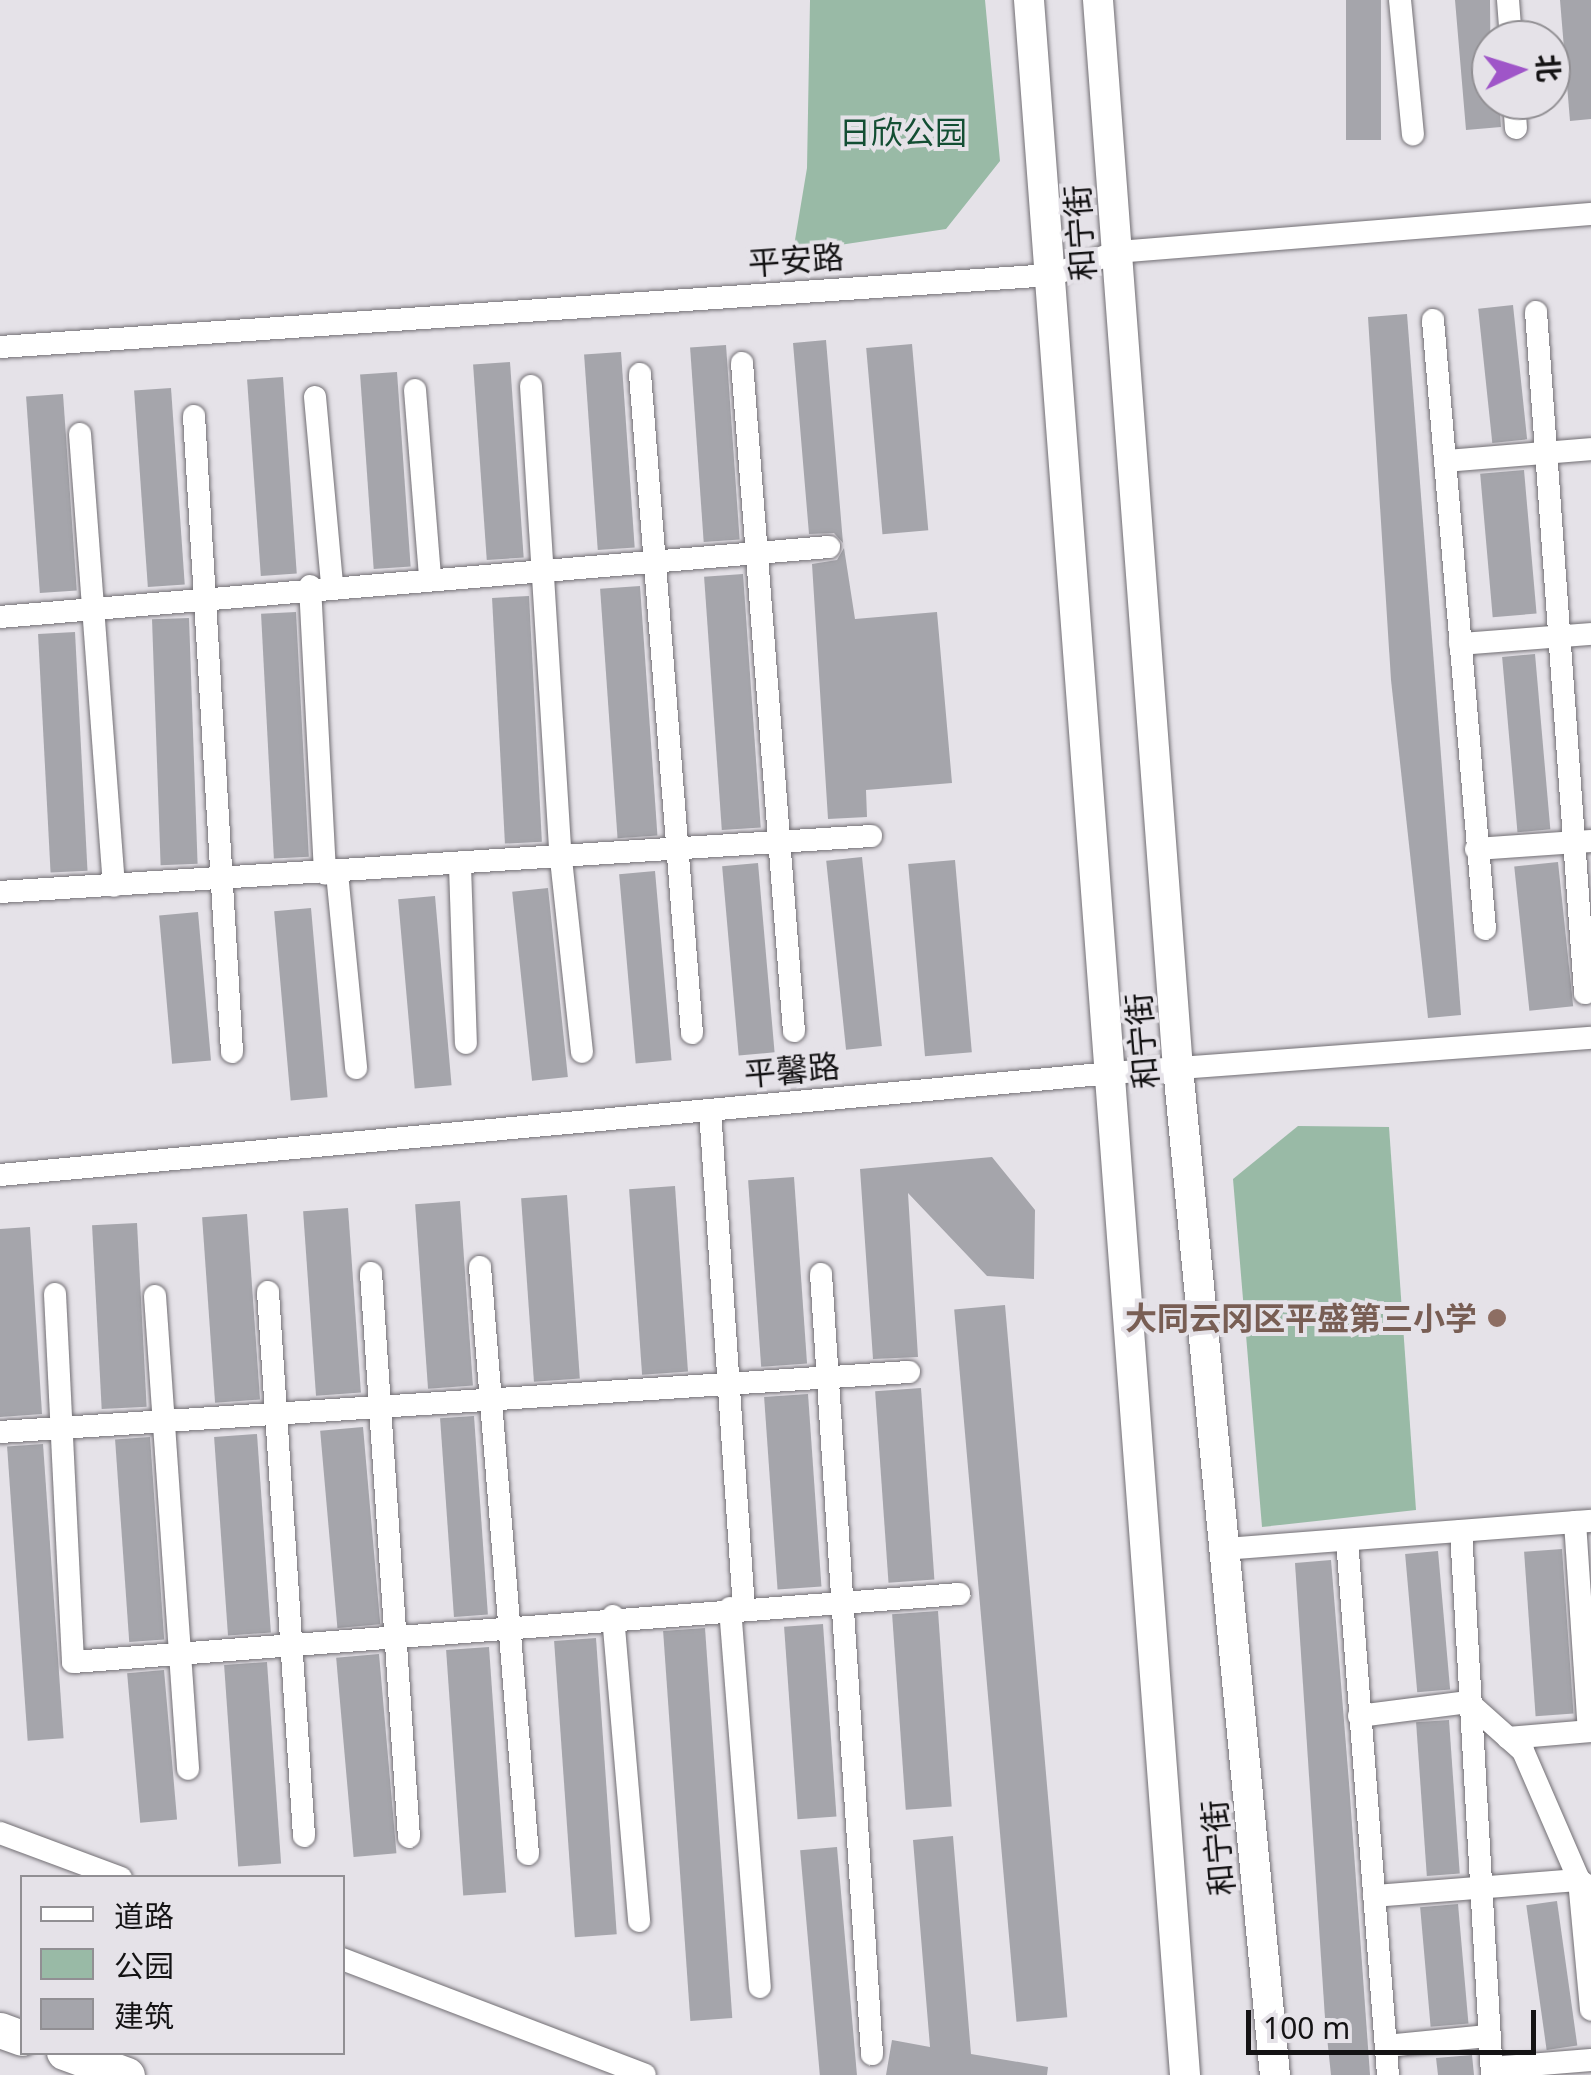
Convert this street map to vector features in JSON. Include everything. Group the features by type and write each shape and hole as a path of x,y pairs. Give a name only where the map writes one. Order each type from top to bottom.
{"highway":[{"path":"72,2055 127,2075"}],"main road":[{"name":"和宁街","path":"1029,0 1185,2075"},
{"name":"和宁街","path":"1098,0 1178,1068 1275,2075"}],"street":[{"path":"1400,0 1412,134"},
{"path":"1515,120 1516,128"},
{"name":"平安路","path":"0,347 1052,276 1117,252 1591,214"},
{"path":"1536,312 1582,842 1585,992"},
{"path":"1433,320 1485,929"},
{"path":"742,364 776,843 794,1031"},
{"path":"640,374 692,1033"},
{"path":"532,386 561,859 582,1052"},
{"path":"415,390 430,576"},
{"path":"315,397 331,874 356,1068"},
{"path":"194,416 218,880 232,1052"},
{"path":"80,434 114,886"},
{"path":"1446,461 1591,449"},
{"path":"0,618 321,585 829,548"},
{"path":"1460,644 1591,634"},
{"path":"0,892 460,866 871,836"},
{"path":"1476,849 1582,842"},
{"path":"460,866 466,1043"},
{"name":"平馨路","path":"0,1175 1112,1073 1591,1038"},
{"path":"710,1110 729,1386 737,1607 760,1987"},
{"path":"480,1267 528,1854"},
{"path":"370,1274 409,1837"},
{"path":"821,1274 872,2054"},
{"path":"268,1292 287,1649 304,1836"},
{"path":"55,1294 73,1662 287,1649 612,1616 960,1594"},
{"path":"155,1296 188,1768"},
{"path":"0,1432 162,1418 379,1408 910,1372"},
{"path":"1224,1549 1583,1522 1590,1731 1508,1738"},
{"path":"1462,1531 1478,1889 1492,2071 1591,2060"},
{"path":"1348,1540 1388,2075"},
{"path":"612,1616 639,1921"},
{"path":"1359,1716 1468,1702 1523,1752 1585,1884 1591,2008"},
{"path":"0,1833 113,1875"},
{"path":"1374,1896 1478,1889 1496,1881 1585,1884"},
{"path":"345,1960 646,2075"},
{"path":"1386,2046 1488,2036"}],"green space":[{"name":"日欣公园","path":"810,0 985,0 1000,161 946,229 793,252 807,168"},
{"path":"1298,1126 1389,1127 1416,1510 1262,1527 1233,1179"}],"building":[{"path":"1346,0 1381,0 1381,140 1346,140"},
{"path":"1455,0 1490,0 1490,20 1471,20 1471,120 1500,120 1501,127 1466,130"},
{"path":"1560,0 1591,0 1591,119 1570,121 1571,20 1562,20"},
{"path":"1513,305 1527,439 1492,443 1478,309"},
{"path":"1407,314 1461,1015 1428,1018 1391,680 1368,317"},
{"path":"826,340 843,543 834,533 809,534 793,343"},
{"path":"912,344 928,530 882,534 866,348"},
{"path":"726,345 740,540 704,542 690,348"},
{"path":"621,352 635,548 598,550 584,355"},
{"path":"510,362 524,558 487,560 473,365"},
{"path":"397,372 411,567 374,569 360,375"},
{"path":"283,377 297,574 261,576 247,380"},
{"path":"171,388 185,585 148,587 134,391"},
{"path":"63,394 77,591 40,593 26,397"},
{"path":"1524,470 1537,613 1493,617 1480,474"},
{"path":"844,548 855,619 937,612 952,783 866,790 867,817 828,819 812,564 837,560"},
{"path":"743,574 761,827 722,830 704,577"},
{"path":"640,586 657,835 618,838 600,589"},
{"path":"529,596 542,842 505,844 492,598"},
{"path":"296,612 309,857 274,858 261,614"},
{"path":"189,618 198,864 161,865 152,619"},
{"path":"75,632 88,871 51,873 38,634"},
{"path":"1535,654 1550,829 1517,832 1502,657"},
{"path":"862,857 882,1046 846,1050 826,861"},
{"path":"955,860 972,1052 925,1056 908,864"},
{"path":"1558,862 1573,1006 1529,1011 1514,867"},
{"path":"758,863 775,1052 739,1055 722,866"},
{"path":"655,871 672,1060 636,1063 619,874"},
{"path":"548,888 568,1077 532,1081 512,892"},
{"path":"435,896 452,1085 415,1089 398,899"},
{"path":"311,908 328,1097 291,1101 274,911"},
{"path":"198,912 211,1060 172,1064 159,915"},
{"path":"992,1157 1035,1210 1034,1279 987,1276 908,1193 918,1357 873,1359 860,1169"},
{"path":"794,1177 807,1364 761,1367 748,1180"},
{"path":"675,1186 688,1372 642,1375 629,1189"},
{"path":"567,1195 580,1379 534,1382 521,1198"},
{"path":"460,1201 473,1386 428,1389 415,1204"},
{"path":"348,1208 361,1393 316,1396 303,1211"},
{"path":"247,1214 260,1400 215,1403 202,1217"},
{"path":"137,1223 147,1407 102,1409 92,1225"},
{"path":"30,1227 42,1414 0,1417 0,1229"},
{"path":"1005,1305 1067,2017 1017,2022 954,1309"},
{"path":"921,1388 934,1580 889,1583 875,1391"},
{"path":"808,1394 821,1587 778,1590 764,1397"},
{"path":"474,1416 488,1615 454,1617 440,1418"},
{"path":"363,1427 380,1624 337,1628 320,1431"},
{"path":"257,1434 271,1633 228,1636 214,1437"},
{"path":"150,1437 164,1640 129,1642 115,1439"},
{"path":"43,1444 64,1738 28,1741 7,1447"},
{"path":"1562,1549 1574,1714 1536,1716 1524,1552"},
{"path":"1438,1551 1450,1689 1417,1692 1405,1554"},
{"path":"1331,1560 1370,2075 1331,2075 1325,2018 1295,1563"},
{"path":"938,1611 952,1807 906,1810 892,1614"},
{"path":"823,1624 836,1817 798,1819 784,1627"},
{"path":"705,1628 732,2018 690,2021 663,1631"},
{"path":"596,1638 617,1934 575,1937 554,1641"},
{"path":"489,1647 506,1892 463,1895 446,1650"},
{"path":"379,1654 396,1853 354,1857 336,1658"},
{"path":"267,1662 281,1864 238,1867 224,1665"},
{"path":"164,1670 177,1819 140,1823 127,1673"},
{"path":"1449,1720 1460,1874 1427,1876 1416,1722"},
{"path":"953,1836 971,2054 1048,2067 1047,2075 886,2075 892,2040 930,2047 913,1840"},
{"path":"837,1847 857,2075 820,2075 800,1850"},
{"path":"1557,1901 1577,2046 1547,2050 1526,1905"},
{"path":"1458,1904 1468,2024 1431,2027 1420,1907"},
{"path":"1472,2055 1474,2075 1438,2075 1436,2058"}],"place":[{"name":"大同云冈区平盛第三小学","path":"1497,1318"}]}
